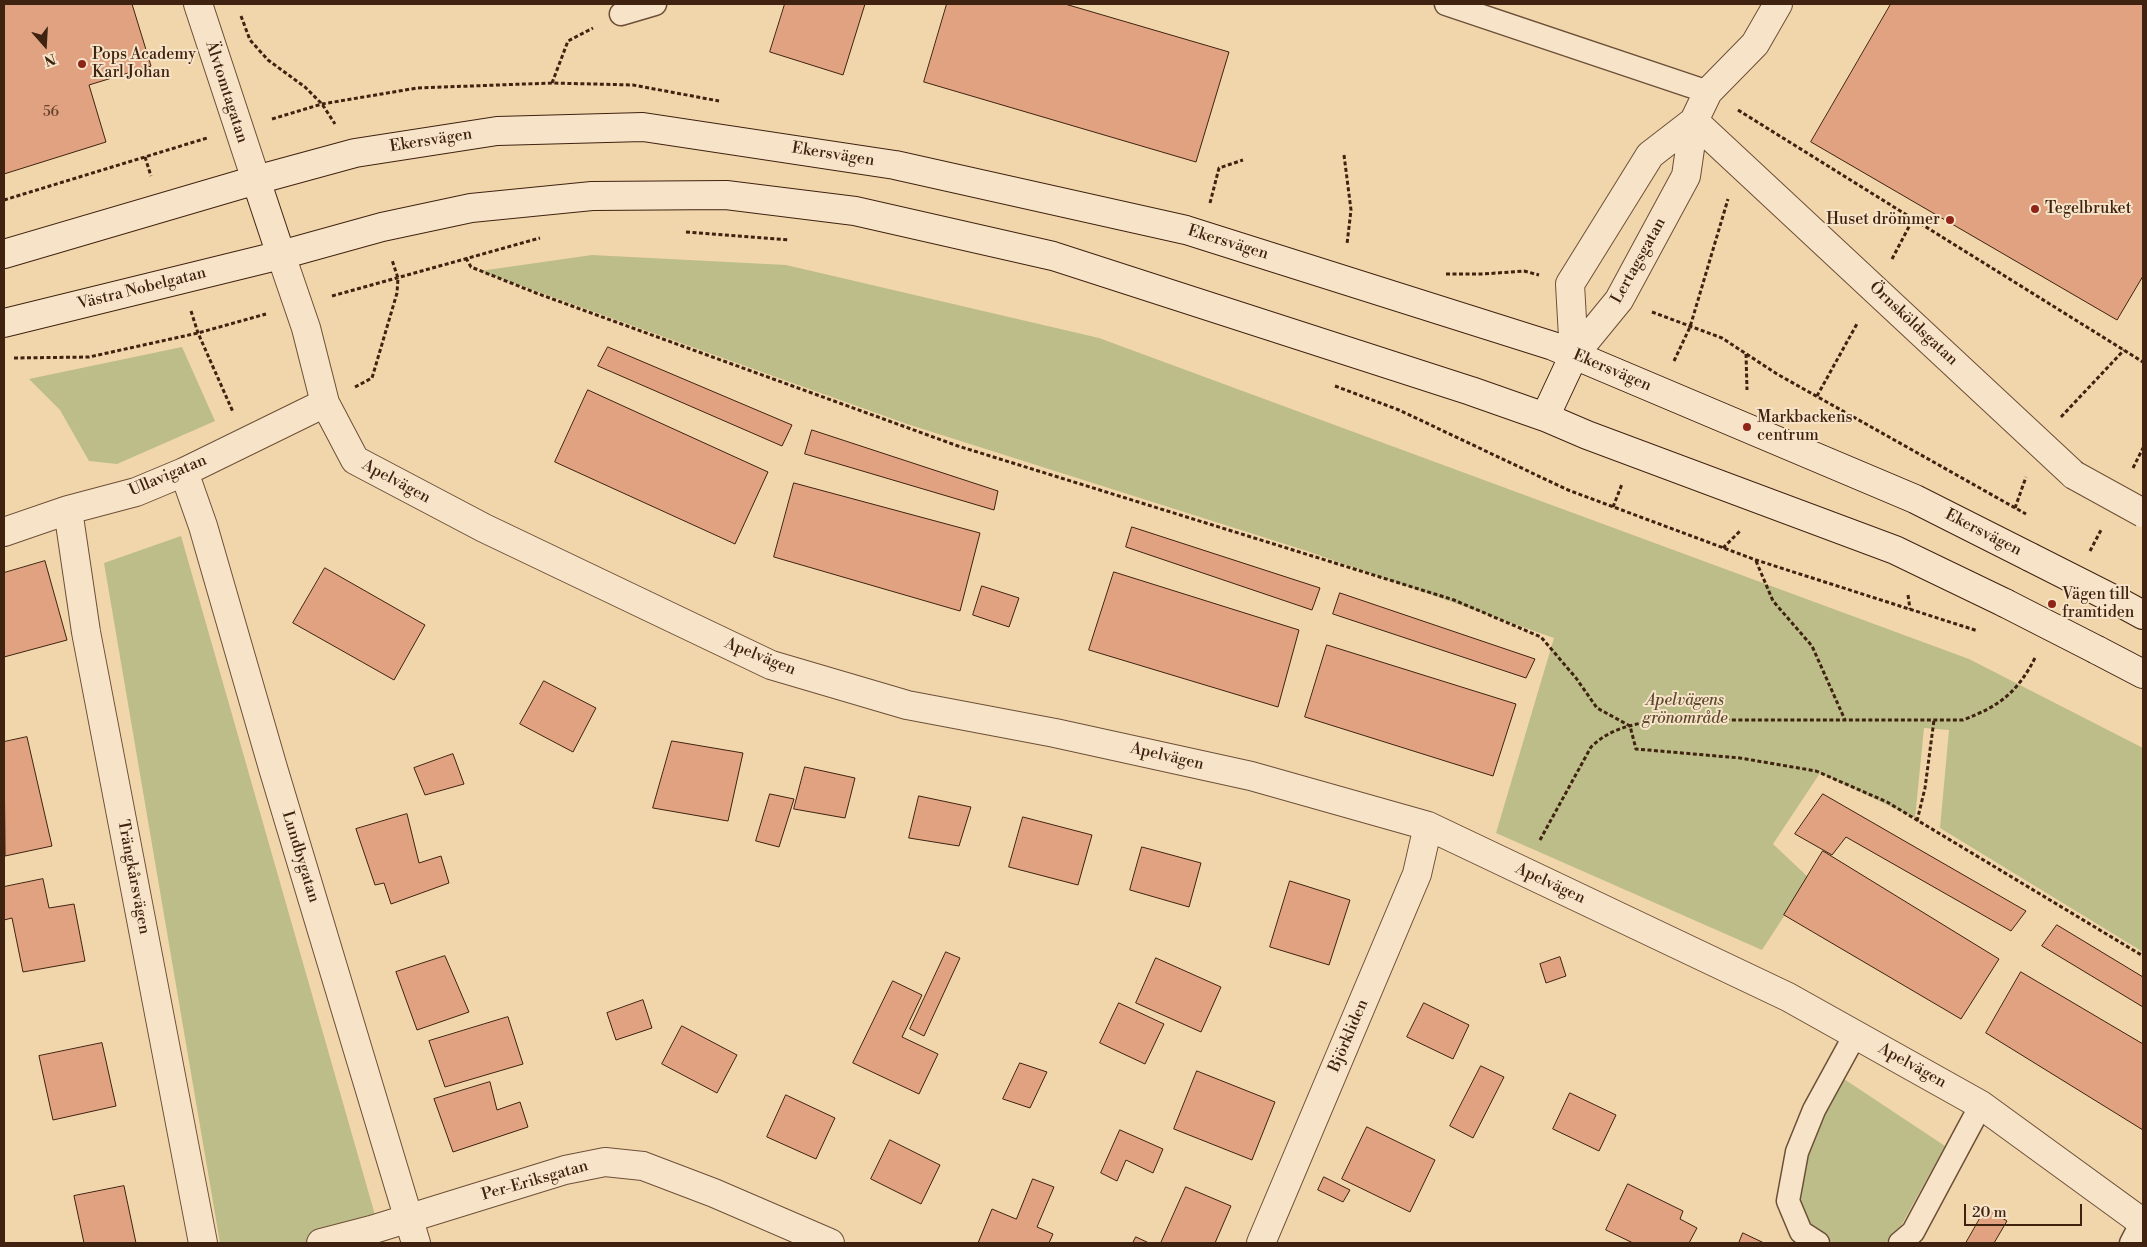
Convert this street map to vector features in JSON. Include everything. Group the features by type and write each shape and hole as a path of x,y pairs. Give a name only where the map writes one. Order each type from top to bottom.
{"street":[{"name":"Älvtomtagatan","path":"198,4 281,255"},
{"name":"Lertagsgatan","path":"1574,355 1619,300 1686,176 1694,121 1708,92 1755,44 1778,4"},
{"name":"Lertagsgatan","path":"1574,355 1570,284 1650,155 1694,121"},
{"name":"Örnsköldsgatan","path":"1694,121 2074,475 2143,513"},
{"name":"Ekersvägen","path":"256,180 356,153 497,131 643,127 894,165 1186,230 1554,346 1915,499 2132,609"},
{"path":"4,254 256,180"},
{"path":"281,255 382,227 471,208 592,196 726,195 855,211 1053,256 1546,417 1895,550 2005,603 2143,674"},
{"name":"Västra Nobelgatan","path":"4,323 281,255"},
{"name":"Apelvägen","path":"281,255 306,328 325,403 355,460 484,528 772,665 907,705 1056,733 1252,776 1428,826 1788,998 1981,1105 2139,1229"},
{"path":"1546,417 1574,355"},
{"name":"Ullavigatan","path":"4,532 68,510 136,492 184,472 325,403"},
{"name":"Lundbygatan","path":"184,472 203,526 273,768 413,1231"},
{"name":"Trängkårsvägen","path":"68,510 86,632 203,1243"},
{"name":"Björkliden","path":"1261,1243 1417,874 1428,826"},
{"name":"Per-Eriksgatan","path":"321,1243 413,1231 565,1170 605,1162 643,1166 830,1243"}],"lane":[{"path":"620,14 655,4"},
{"path":"1446,4 1708,92"},
{"path":"1818,1243 1801,1232 1788,1201 1796,1152 1814,1110 1855,1035"},
{"path":"1900,1243 1913,1232 1981,1105"}],"path":[{"path":"240,13 250,40 268,60 306,87 322,104"},
{"path":"552,83 568,41 620,14"},
{"path":"4,200 322,104 418,88 552,83 633,85 713,100"},
{"path":"1708,92 2143,362"},
{"path":"1690,327 1751,119"},
{"path":"1344,155 1351,210 1347,245"},
{"path":"1210,204 1219,168 1243,160"},
{"path":"678,232 794,240"},
{"path":"325,403 372,378 397,294 398,278 548,237"},
{"path":"466,258 471,266 536,293 958,446 1454,600 1541,637 1576,678 1597,708 1630,726 1636,749 1740,758 1816,771 1887,802 2143,956"},
{"path":"1648,311 1722,338 1778,374 2031,516"},
{"path":"13,358 89,357 198,333"},
{"path":"1746,354 1747,391"},
{"path":"1327,383 1399,410 1568,490 1756,560 1980,632"},
{"path":"2130,474 2143,448"},
{"path":"2090,552 2103,526"},
{"path":"1723,548 1742,530"},
{"path":"1756,560 1773,601 1812,646 1845,720"},
{"path":"1908,592 1910,609"},
{"path":"1523,872 1591,747 1604,735 1655,720 1963,720 1987,711 2004,700 2028,673 2036,656"},
{"path":"1917,820 1925,788 1934,720"}],"green space":[{"name":"Apelvägens grönområde","path":"592,255 786,265 1099,338 1969,659 2143,748 2143,952 1940,828 1949,730 1924,728 1915,818 1820,773 1773,844 1809,878 1762,950 1496,833 1554,638 1307,551 907,424 480,271"},
{"path":"182,347 215,421 117,464 89,461 60,410 29,379"},
{"path":"181,536 383,1243 220,1243 104,563"},
{"path":"1844,1079 1945,1146 1896,1235 1884,1243 1834,1243 1815,1233 1801,1204 1802,1172 1812,1139"}],"building":[{"name":"Pops Academy Karl Johan","path":"4,4 132,4 151,66 89,85 106,142 4,174"},
{"path":"785,4 865,4 843,75 770,52"},
{"path":"947,4 1065,4 1229,52 1196,162 924,82"},
{"name":"Tegelbruket","path":"1891,4 2143,4 2143,276 2117,320 1811,142"},
{"path":"608,347 792,425 782,446 598,366"},
{"path":"588,390 768,472 735,544 555,462"},
{"path":"812,430 998,491 994,510 805,454"},
{"path":"794,483 980,533 960,611 774,557"},
{"path":"1132,527 1320,588 1312,610 1126,547"},
{"path":"45,561 67,640 4,657 4,573"},
{"path":"325,568 425,625 394,680 293,623"},
{"path":"1114,572 1299,630 1278,707 1089,650"},
{"path":"982,586 1019,598 1009,627 973,615"},
{"path":"1340,593 1535,659 1526,678 1333,614"},
{"path":"1327,645 1516,704 1493,776 1305,717"},
{"path":"544,681 596,708 573,752 520,724"},
{"path":"27,737 52,846 5,856 4,742"},
{"path":"672,741 743,753 728,821 653,808"},
{"path":"453,754 464,784 425,795 414,768"},
{"path":"805,767 855,778 845,818 794,809"},
{"path":"770,794 794,799 779,847 756,841"},
{"path":"1823,794 2026,911 2011,931 1846,837 1832,855 1795,834"},
{"path":"919,796 971,807 959,846 909,838"},
{"path":"407,814 419,863 441,856 449,883 391,904 384,883 375,885 356,829"},
{"path":"1023,817 1092,835 1078,885 1009,867"},
{"path":"1142,847 1201,863 1189,907 1130,890"},
{"path":"1823,851 1999,959 1961,1019 1784,915"},
{"path":"43,879 49,908 74,904 85,961 23,972 12,918 4,920 4,887"},
{"path":"1290,881 1350,900 1329,965 1270,947"},
{"path":"2057,925 2143,977 2143,1007 2042,946"},
{"path":"946,952 960,958 924,1036 910,1029"},
{"path":"445,956 469,1012 417,1030 396,972"},
{"path":"1560,957 1566,976 1546,983 1540,964"},
{"path":"1156,958 1221,987 1201,1032 1136,1003"},
{"path":"2021,972 2143,1044 2143,1130 1986,1033"},
{"path":"893,981 922,995 902,1037 938,1054 919,1094 853,1063"},
{"path":"643,1000 652,1028 616,1040 607,1013"},
{"path":"1119,1003 1164,1024 1145,1064 1100,1043"},
{"path":"1424,1003 1469,1025 1453,1059 1407,1037"},
{"path":"508,1017 523,1064 445,1087 429,1041"},
{"path":"682,1026 737,1055 717,1093 662,1064"},
{"path":"102,1043 116,1106 53,1120 39,1056"},
{"path":"1020,1063 1047,1072 1030,1108 1003,1099"},
{"path":"1481,1066 1504,1077 1473,1138 1450,1126"},
{"path":"1197,1071 1275,1102 1252,1160 1174,1129"},
{"path":"490,1082 497,1110 520,1102 528,1127 453,1152 434,1099"},
{"path":"1570,1093 1616,1115 1599,1151 1553,1129"},
{"path":"786,1095 835,1118 816,1159 767,1137"},
{"path":"1367,1127 1435,1160 1410,1212 1342,1179"},
{"path":"1120,1130 1163,1149 1153,1173 1126,1160 1117,1181 1101,1173"},
{"path":"890,1140 940,1165 921,1204 871,1179"},
{"path":"1324,1177 1350,1190 1343,1202 1318,1190"},
{"path":"1033,1179 1054,1187 1037,1227 1053,1234 1049,1243 978,1243 992,1209 1016,1219"},
{"path":"1628,1184 1683,1211 1680,1219 1697,1228 1689,1243 1633,1243 1606,1230"},
{"path":"124,1186 136,1243 84,1243 74,1196"},
{"path":"1186,1187 1231,1206 1215,1243 1161,1243"},
{"path":"1986,1208 2007,1221 1994,1243 1966,1243"},
{"path":"1743,1233 1764,1243 1739,1243"},
{"path":"1136,1237 1149,1243 1133,1243"}],"place":[{"name":"Pops Academy Karl Johan","path":"82,64"},
{"name":"Tegelbruket","path":"2035,209"},
{"name":"Huset drömmer","path":"1950,220"},
{"name":"Markbackens centrum","path":"1747,427"},
{"name":"Vägen till framtiden","path":"2052,604"}]}
